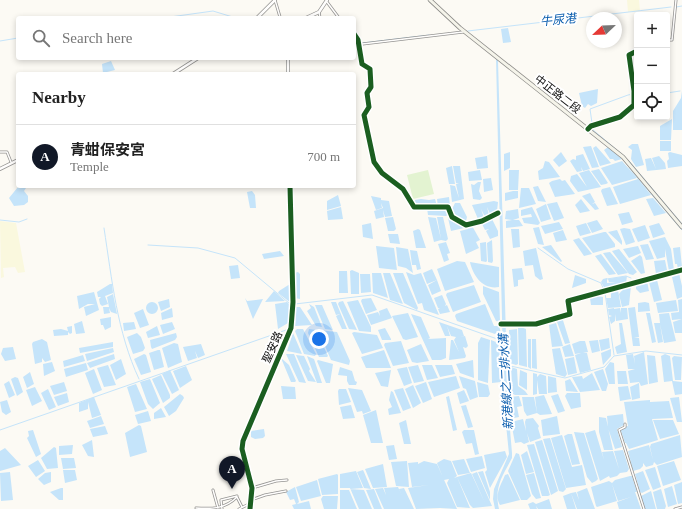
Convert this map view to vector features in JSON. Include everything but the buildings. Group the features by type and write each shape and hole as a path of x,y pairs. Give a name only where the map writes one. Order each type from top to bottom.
{"main road":[{"name":"中正路二段","path":"430,0 464,32 623,157 682,227"}],"street":[{"path":"259,16 275,0 280,16"},
{"path":"670,40 672,40 676,0"},
{"path":"310,16 319,12 327,1 338,16"},
{"path":"319,12 320,16"},
{"path":"356,45 464,32"},
{"path":"356,38 359,44 362,64 370,70 371,87 367,93 369,107 365,110 364,115 374,162 378,167 403,189 414,207 448,207 452,217 466,225 482,222 498,213"},
{"path":"588,128 620,117 634,105 634,91 629,54 634,52"},
{"path":"176,72 195,60"},
{"path":"288,60 288,72"},
{"path":"0,152 7,152 12,163"},
{"path":"0,169 16,161"},
{"name":"聖安路","path":"250,509 252,488 242,449 243,441 291,328 290,188"},
{"path":"501,324 536,324 570,314 568,301 682,270"},
{"path":"625,424 625,427 619,430 644,509"},
{"path":"252,488 276,481 287,480"},
{"path":"213,490 218,508"},
{"path":"239,509 265,495 286,491"},
{"path":"222,508 221,500 237,496"},
{"path":"196,508 222,508 237,497 242,507"},
{"path":"675,509 682,507"}],"shaded area":[{"path":"627,0 639,0 640,11 628,12"},
{"path":"0,221 16,223 25,272 18,273 15,267 3,268 4,277 1,278"}],"green space":[{"path":"428,170 434,194 413,199 407,175"}],"water":[{"path":"508,28 511,42 503,43 501,29"},
{"name":"新港線之二排水溝","path":"496,58 498,61 508,406 512,453 512,458 498,488 499,509 495,509 493,499 494,489 509,454 504,405"},
{"path":"111,61 115,70 103,72 102,64"},
{"path":"598,89 597,103 591,106 588,104 585,108 582,106 579,93"},
{"path":"682,91 682,130 673,130 673,111 681,98"},
{"path":"672,119 671,140 660,140 660,126"},
{"path":"660,141 671,141 671,151 660,151"},
{"path":"632,144 638,144 644,165 636,167 631,159 632,150 628,147"},
{"path":"591,146 599,167 592,168 583,147"},
{"path":"596,146 611,163 600,166 593,148"},
{"path":"608,147 622,159 615,161 610,159 604,150"},
{"path":"510,152 510,168 504,171 504,154"},
{"path":"561,152 567,161 559,167 553,160"},
{"path":"670,152 682,155 682,166 668,168 668,153"},
{"path":"583,154 590,169 583,171 581,167 582,171 577,172 570,161 573,159 576,160 576,156"},
{"path":"487,156 488,168 477,169 475,158"},
{"path":"659,156 665,163 666,169 647,171 645,159 651,158 656,169 652,158"},
{"path":"545,161 549,162 560,177 539,180 538,171 543,168"},
{"path":"622,161 637,178 612,185 601,168"},
{"path":"452,166 455,184 449,184 446,168"},
{"path":"453,166 460,166 464,199 452,202 450,185 455,186 459,198 456,184 459,183 456,183"},
{"path":"599,169 608,183 601,185 591,171"},
{"path":"480,170 482,180 469,181 468,172"},
{"path":"509,170 519,170 518,190 509,190"},
{"path":"589,170 601,187 578,192 570,181 571,176 577,174 587,187 579,173"},
{"path":"491,178 493,190 484,192 483,179"},
{"path":"560,179 562,181 565,180 575,194 555,197 549,183"},
{"path":"638,179 651,195 620,204 613,187"},
{"path":"481,182 479,191 482,198 480,200 473,199 471,184 474,185"},
{"path":"538,186 546,202 538,201 533,187"},
{"path":"610,187 618,204 607,206 601,191 602,189"},
{"path":"17,188 26,188 24,191 28,196 28,202 24,205 14,206 9,198"},
{"path":"521,188 529,188 536,204 519,208"},
{"path":"252,191 255,195 256,208 250,208 247,192"},
{"path":"518,191 518,198 505,201 505,193"},
{"path":"590,193 595,202 592,204 595,203 599,209 595,210 582,196"},
{"path":"338,195 341,206 327,210 327,201"},
{"path":"371,196 389,201 392,216 385,217 383,210 384,217 376,219 374,211 383,208 381,203 382,208 376,210"},
{"path":"449,197 450,206 438,207 437,199"},
{"path":"653,198 666,213 654,216 646,199"},
{"path":"435,199 437,206 415,206 415,200"},
{"path":"581,199 590,211 580,213 575,205"},
{"path":"494,201 498,202 497,211 490,214 487,207 489,215 485,217 481,209 484,218 478,219 472,205"},
{"path":"557,202 564,218 554,221 547,204"},
{"path":"455,203 460,203 467,217 466,221 454,214 452,209"},
{"path":"546,204 551,219 541,222 536,209"},
{"path":"341,207 343,219 328,220 327,211"},
{"path":"532,207 540,223 538,225 524,223 522,218 532,217 531,214 521,216 521,210"},
{"path":"427,208 446,208 450,213 446,216 428,215"},
{"path":"518,209 519,218 513,220 519,220 523,226 506,228 506,221 512,220 505,219 506,211"},
{"path":"629,212 633,222 622,225 618,214"},
{"path":"393,217 396,229 394,231 388,231 385,218"},
{"path":"428,217 436,218 441,239 437,217 443,217 448,239 446,241 441,240 434,242"},
{"path":"452,217 465,225 464,228 451,231 448,218"},
{"path":"491,217 498,231 498,236 490,239 486,231 489,229 485,230 481,222"},
{"path":"597,220 603,229 592,233 587,223"},
{"path":"559,222 563,229 545,234 541,226"},
{"path":"371,223 373,239 363,237 362,225"},
{"path":"586,223 591,233 580,236 576,226"},
{"path":"659,223 665,234 653,238 649,226"},
{"path":"471,224 480,240 476,242 479,248 466,254 460,231 468,229 468,225"},
{"path":"645,225 650,238 638,242 632,229"},
{"path":"539,227 544,245 538,244 533,228"},
{"path":"418,229 420,230 426,248 416,248 413,231"},
{"path":"511,229 519,229 520,247 513,248"},
{"path":"620,229 630,229 635,242 626,245"},
{"path":"563,230 567,240 556,242 553,233"},
{"path":"617,230 622,241 622,245 608,232"},
{"path":"606,232 615,244 615,247 593,253 582,238"},
{"path":"388,234 398,234 400,244 390,243"},
{"path":"665,237 671,249 674,270 669,271 665,249 665,257 657,259 649,241"},
{"path":"579,238 592,254 584,256 573,240"},
{"path":"492,240 492,263 488,262 487,243"},
{"path":"446,242 450,253 447,254 449,260 444,262 438,244"},
{"path":"486,242 486,262 481,261 480,243"},
{"path":"648,244 654,259 646,260 640,245"},
{"path":"551,245 562,261 561,262 542,247"},
{"path":"376,246 394,248 397,270 379,268"},
{"path":"638,246 641,253 629,258 623,249"},
{"path":"396,247 408,249 413,273 406,268 398,266"},
{"path":"680,247 682,267 678,269 677,264 675,264 673,248"},
{"path":"536,248 543,279 540,280 535,276 533,265 525,266 523,251"},
{"path":"619,249 637,272 633,275 629,274 612,251"},
{"path":"410,250 417,251 421,269 417,270 416,265 412,265"},
{"path":"280,251 284,256 264,259 262,254"},
{"path":"610,252 628,273 618,275 603,253"},
{"path":"601,254 616,274 609,275 595,256"},
{"path":"640,255 642,257 645,273 641,274 631,261"},
{"path":"665,260 667,270 656,274 654,261"},
{"path":"457,261 465,262 474,282 445,291 437,269"},
{"path":"470,262 499,267 499,287 488,286 480,281 476,277"},
{"path":"238,265 240,278 231,279 229,266"},
{"path":"522,268 524,279 518,280 518,286 514,287 512,269"},
{"path":"432,269 437,280 427,284 423,273"},
{"path":"352,270 359,273 359,294 351,294 350,271"},
{"path":"339,271 347,271 348,293 339,293"},
{"path":"298,272 300,274 300,299 295,298 294,273"},
{"path":"406,272 414,275 421,273 439,315 424,310 422,303 418,304"},
{"path":"372,273 381,273 388,298 373,293"},
{"path":"383,273 390,273 403,304 390,300"},
{"path":"393,273 403,273 418,308 417,310 404,303"},
{"path":"679,273 682,286 682,297 677,299 672,277"},
{"path":"360,274 370,274 371,292 361,293"},
{"path":"575,275 586,279 586,283 572,288"},
{"path":"627,276 626,283 605,289 601,282 603,279 607,278 607,283 616,282 609,282 608,279"},
{"path":"437,280 441,291 432,295 428,285"},
{"path":"657,280 662,300 654,302 649,282"},
{"path":"647,281 649,291 640,293 636,289 636,284"},
{"path":"112,284 113,293 105,296 108,304 102,306 99,299 101,297 98,297 97,292"},
{"path":"290,284 291,303 278,293"},
{"path":"474,285 481,302 453,312 446,295 447,293"},
{"path":"483,286 499,292 500,322 496,321 483,294"},
{"path":"631,286 629,305 622,307 619,294 625,287"},
{"path":"618,290 621,307 608,308 606,298 611,298 611,292"},
{"path":"274,291 285,301 265,302"},
{"path":"94,292 99,310 86,316 84,307 95,304 88,304 79,309 77,296"},
{"path":"113,294 117,314 111,312 109,308 110,313 104,314 103,307 109,307 107,297"},
{"path":"442,295 446,304 445,306 447,305 450,312 440,314 438,309 440,308 438,308 434,298"},
{"path":"598,296 603,297 603,305 591,305 590,298"},
{"path":"245,298 247,301 263,299 253,319"},
{"path":"371,298 377,310 366,314 361,301 362,299"},
{"path":"169,299 170,307 161,311 158,302"},
{"path":"682,299 682,319 672,320 671,313 679,312 678,300"},
{"path":"358,300 371,327 371,332 359,331 347,302"},
{"path":"676,300 678,311 658,313 656,303"},
{"path":"343,301 357,330 349,329 338,304 339,302"},
{"path":"150,302 154,302 158,308 154,314 150,314 146,310 146,306"},
{"path":"287,302 290,305 288,323 278,329 275,304"},
{"path":"331,302 336,302 347,329 342,329 336,316 340,314 336,315"},
{"path":"638,303 649,303 650,311 638,312"},
{"path":"309,304 314,307 322,327 316,326 307,311 311,308"},
{"path":"485,304 494,326 499,326 501,333 498,335 457,321 455,316 456,314"},
{"path":"315,305 322,305 333,330 325,329"},
{"path":"296,307 300,307 312,325 295,326"},
{"path":"635,307 639,337 634,338 639,338 640,346 633,346 628,308"},
{"path":"172,308 173,317 162,320 161,313"},
{"path":"387,308 392,318 371,325 367,315 378,312 380,316 379,311"},
{"path":"620,308 621,313 621,308 627,308 628,319 616,321 615,314 615,321 611,324 609,317 612,316 609,315 608,309"},
{"path":"143,309 149,325 140,328 134,313"},
{"path":"408,313 418,337 406,340 403,339 392,316"},
{"path":"646,313 650,313 656,342 652,343"},
{"path":"669,313 676,341 664,343 660,324 663,342 658,343 654,323 660,323 659,314"},
{"path":"411,314 421,317 430,338 428,339 446,338 446,358 441,360 432,360"},
{"path":"111,317 111,327 105,330 103,325 101,325 100,319"},
{"path":"562,317 570,343 565,344 556,319"},
{"path":"682,319 682,333 675,333 673,322"},
{"path":"82,321 85,333 76,334 74,324"},
{"path":"134,322 136,329 124,331 123,323"},
{"path":"172,322 175,329 163,334 160,325"},
{"path":"439,322 462,330 464,336 460,337 465,336 468,346 466,348 463,347 466,356 465,358 449,360 451,340 453,340 459,352 454,340 456,337 451,336 447,326 450,336 445,336"},
{"path":"556,323 563,346 552,347 549,325"},
{"path":"619,323 622,323 627,352 617,354 615,347 621,344"},
{"path":"72,326 72,333 70,334 68,332 68,335 54,336 53,330 61,329 68,331 67,327"},
{"path":"157,326 160,335 148,338 146,332"},
{"path":"518,326 526,329 527,367 519,365"},
{"path":"385,328 391,340 382,340 378,330"},
{"path":"297,329 303,329 316,354 315,356 304,354 295,331"},
{"path":"309,329 316,330 328,356 327,357 319,357 308,333"},
{"path":"517,329 518,364 516,365 510,363 509,330"},
{"path":"318,330 337,332 350,361 349,365 331,360"},
{"path":"137,333 141,337 145,348 143,351 133,354 127,337"},
{"path":"176,333 177,337 175,340 152,349 150,340"},
{"path":"293,333 302,354 287,351"},
{"path":"352,333 377,335 383,348 362,354"},
{"path":"481,337 490,340 488,383 478,380 478,343"},
{"path":"609,338 610,348 601,351 599,340"},
{"path":"42,339 47,342 51,360 45,362 42,358 42,362 35,364 32,344 33,342"},
{"path":"528,339 531,339 531,369 528,367"},
{"path":"532,339 536,339 537,369 532,368"},
{"path":"491,340 501,344 501,382 492,383"},
{"path":"598,340 600,351 592,353 589,341"},
{"path":"401,341 409,363 393,366 384,345 385,343"},
{"path":"585,341 588,352 583,353 587,353 591,370 580,373 575,355 581,353 575,354 572,344"},
{"path":"113,342 113,347 80,353 79,348"},
{"path":"174,343 178,344 182,362 168,368 162,348"},
{"path":"201,344 205,355 198,358 195,351 197,358 188,361 183,347"},
{"path":"421,344 429,361 417,363 412,362 407,350"},
{"path":"570,344 574,356 565,357 562,347"},
{"path":"13,347 16,359 5,361 1,354 3,348"},
{"path":"113,348 114,352 87,361 85,354"},
{"path":"560,348 567,374 565,377 556,374 552,349"},
{"path":"611,349 611,356 603,365 601,353"},
{"path":"160,350 164,367 154,370 149,353"},
{"path":"384,350 391,368 366,368 361,357"},
{"path":"644,352 648,384 641,386 639,382 630,383 628,371 635,369 628,369 626,355 633,354 635,364 634,356"},
{"path":"114,354 115,359 90,368 87,363"},
{"path":"144,354 146,355 151,372 141,375 134,359"},
{"path":"286,354 294,354 306,383 299,382"},
{"path":"665,354 670,356 673,381 682,382 682,394 675,395 672,381 664,382 661,356"},
{"path":"83,355 85,361 64,367 63,361"},
{"path":"296,355 304,356 310,369 309,371 316,382 308,381"},
{"path":"647,355 655,356 658,382 649,384"},
{"path":"307,356 314,359 322,383 317,383"},
{"path":"674,356 682,357 681,380 675,380 672,358"},
{"path":"574,357 577,373 568,375 565,359"},
{"path":"281,358 289,365 296,381 295,382 291,382"},
{"path":"121,359 126,374 116,380 110,365"},
{"path":"473,360 474,378 460,373 456,364"},
{"path":"317,361 333,364 330,383 326,383"},
{"path":"52,362 55,371 44,376 43,364"},
{"path":"610,362 614,363 615,384 609,384 605,369"},
{"path":"86,363 88,370 66,377 64,369"},
{"path":"108,365 116,385 104,387 97,368"},
{"path":"418,365 424,381 414,383 408,367"},
{"path":"422,365 432,365 438,378 427,380"},
{"path":"435,365 452,365 455,374 440,377"},
{"path":"186,366 192,380 180,388 173,371"},
{"path":"340,367 352,371 355,381 357,382 356,385 349,385 347,376 338,375"},
{"path":"407,367 412,383 404,386 397,369"},
{"path":"511,367 517,369 518,386 528,395 515,395 511,393 509,384"},
{"path":"94,369 102,390 93,394 85,373"},
{"path":"603,369 608,384 606,391 602,391 594,372"},
{"path":"170,370 179,390 172,394 162,374"},
{"path":"391,370 388,387 381,386 375,373"},
{"path":"520,370 527,373 527,390 519,385"},
{"path":"617,371 626,371 628,384 618,384"},
{"path":"30,372 34,384 27,388 23,377"},
{"path":"533,373 537,374 537,377 540,374 546,376 547,394 539,394 537,380 537,394 533,395"},
{"path":"592,373 600,390 580,392 572,377 582,376 583,379"},
{"path":"161,375 170,395 170,398 163,403 152,379"},
{"path":"456,376 460,388 434,397 428,382"},
{"path":"459,376 475,381 478,397 470,400 466,389 463,388"},
{"path":"548,376 556,378 557,392 548,393"},
{"path":"15,377 18,378 23,392 17,396 11,379"},
{"path":"150,379 160,403 153,409 148,404 140,382"},
{"path":"570,379 578,392 566,391 565,381"},
{"path":"9,381 15,395 9,398 4,384"},
{"path":"64,382 67,391 54,395 50,386"},
{"path":"426,382 432,399 423,403 415,386"},
{"path":"477,382 488,385 490,394 488,397 479,397"},
{"path":"639,383 640,398 632,400 630,387"},
{"path":"136,384 147,409 135,412 127,387"},
{"path":"413,385 421,403 413,408 405,389"},
{"path":"281,386 295,387 296,399 283,399"},
{"path":"628,386 631,399 620,401 618,387"},
{"path":"35,387 42,401 32,406 26,390"},
{"path":"348,388 362,390 371,411 363,414 362,411 357,412"},
{"path":"403,388 411,408 403,411 394,390"},
{"path":"48,389 56,407 49,410 41,393"},
{"path":"339,389 346,389 351,402 339,405"},
{"path":"464,390 469,401 460,404 457,393"},
{"path":"391,391 393,392 401,413 389,415 388,409 392,407 389,400"},
{"path":"67,393 69,402 58,406 54,397"},
{"path":"567,393 580,393 581,407 571,409 565,396"},
{"path":"180,394 184,398 176,411 169,416 164,407"},
{"path":"558,394 565,411 558,413 551,396"},
{"path":"544,395 552,414 540,415 537,413 535,397"},
{"path":"449,396 457,430 453,431 446,397"},
{"path":"519,396 522,406 517,407 519,417 514,418 511,416 510,397"},
{"path":"94,397 101,415 92,418 88,402 88,409 79,412 79,403"},
{"path":"522,397 534,397 537,413 527,416 524,411"},
{"path":"679,397 682,422 677,422 670,398"},
{"path":"7,400 11,412 6,415 2,412 0,402"},
{"path":"650,400 650,402 669,401 673,418 652,419 658,440 629,449 625,443 620,428 628,426 624,402"},
{"path":"351,405 355,418 343,419 340,407"},
{"path":"466,405 473,427 468,428 461,406"},
{"path":"161,408 166,417 154,419 154,413"},
{"path":"376,410 383,443 371,443 363,415"},
{"path":"148,411 151,421 138,424 135,415"},
{"path":"623,414 624,425 617,429 622,447 615,449 608,428 607,416"},
{"path":"101,416 104,424 90,428 87,421"},
{"path":"557,416 560,434 543,436 541,420"},
{"path":"599,417 606,418 613,450 604,450 599,432"},
{"path":"533,418 539,426 538,428 541,438 530,442 527,433 529,442 524,444 521,442 515,443 511,422 523,419 526,431 526,419"},
{"path":"406,420 411,444 404,444 399,423"},
{"path":"653,420 673,420 679,434 660,439"},
{"path":"139,425 141,426 147,452 130,457 125,433"},
{"path":"105,426 108,434 93,437 90,429"},
{"path":"264,429 265,436 263,438 255,439 251,437 251,431"},
{"path":"33,430 41,454 36,457 27,438 29,436 28,431"},
{"path":"464,430 474,430 479,454 475,455 472,443 466,444 462,432"},
{"path":"595,430 604,460 602,452 613,451 619,469 614,451 623,450 629,469 627,472 620,473 617,476 610,478 609,476 600,481 585,433"},
{"path":"574,432 584,433 598,479 592,483 587,477"},
{"path":"572,434 580,464 572,465 564,436"},
{"path":"562,435 572,467 582,465 586,485 566,488 551,438"},
{"path":"680,435 682,457 657,465 654,462 653,465 646,467 643,463 643,466 640,469 633,471 628,451 649,445 653,460 650,447 651,444"},
{"path":"550,438 566,489 563,492 559,491 543,439"},
{"path":"92,440 94,457 88,456 82,445"},
{"path":"542,440 558,491 551,495 535,442"},
{"path":"534,444 550,495 548,496 542,496 527,445"},
{"path":"73,445 72,454 59,455 59,446"},
{"path":"394,445 397,459 389,460 386,446"},
{"path":"54,447 56,448 58,468 47,469 41,458"},
{"path":"5,448 21,465 0,471 0,451"},
{"path":"505,451 507,457 490,488 485,472 487,470 484,455"},
{"path":"527,451 534,472 526,474 521,455"},
{"path":"516,453 519,454 531,496 527,500 521,500 508,471"},
{"path":"482,456 485,468 471,472 466,459"},
{"path":"61,458 74,458 76,468 63,469"},
{"path":"444,459 451,461 457,476 454,478 457,477 470,508 457,507 447,483 449,479 444,480 437,463"},
{"path":"464,459 470,473 458,475 452,461"},
{"path":"38,460 45,471 36,477 28,466"},
{"path":"407,461 409,487 396,486 391,462"},
{"path":"424,461 437,464 457,509 416,509 408,488 429,485 412,487 408,463 418,462 418,464"},
{"path":"674,461 681,480 663,486 657,466"},
{"path":"383,464 387,487 373,488 365,469"},
{"path":"655,467 661,487 653,490 645,470"},
{"path":"63,470 75,470 77,480 65,483"},
{"path":"363,470 371,489 364,488 357,472"},
{"path":"356,471 363,488 340,488 340,474"},
{"path":"483,471 490,492 490,500 478,472"},
{"path":"643,471 650,489 642,493 640,492 635,474"},
{"path":"10,472 13,500 1,501 0,473"},
{"path":"51,472 51,482 44,485 38,479 45,473"},
{"path":"477,472 492,506 473,508 470,505 457,477 471,473 485,503 472,474"},
{"path":"534,473 541,498 536,499 532,494 526,475"},
{"path":"337,474 338,494 322,495 318,479"},
{"path":"508,474 520,500 500,505 498,501 499,490 505,475"},
{"path":"632,476 637,492 635,492 641,509 619,509 617,502 631,497 618,501 612,484 617,501 597,507 596,506 591,487 609,481 612,483 615,480"},
{"path":"317,480 321,496 301,501 296,487"},
{"path":"682,482 682,503 678,504 674,485"},
{"path":"672,486 677,504 668,507 664,489"},
{"path":"295,487 299,502 297,504 309,501 311,509 294,509 292,505 296,504 294,499 290,500 286,492"},
{"path":"398,487 404,500 399,489 404,488 414,509 384,509 375,489 383,488 386,495 384,488"},
{"path":"63,488 63,500 59,500 50,492"},
{"path":"587,488 595,509 577,509 571,493 576,492 579,500 577,492"},
{"path":"350,489 364,490 372,509 359,509"},
{"path":"374,489 382,509 374,509 366,490"},
{"path":"661,489 666,506 665,509 657,509 653,492"},
{"path":"340,490 349,490 357,509 340,509"},
{"path":"651,491 656,509 645,509 641,496"},
{"path":"571,493 576,509 567,509 563,496"},
{"path":"323,496 338,496 337,509 324,509 321,499"},
{"path":"549,499 552,509 538,509 536,506 537,509 530,509 528,504 533,502 536,504"}],"waterway":[{"name":"牛尿港","path":"676,7 682,6"},
{"name":"牛尿港","path":"468,31 671,7"},
{"path":"177,16 213,11 229,16"},
{"path":"444,34 460,32"},
{"path":"356,44 429,35"},
{"path":"0,41 16,38"},
{"path":"670,93 680,91"},
{"path":"624,156 593,130 590,109 634,94"},
{"path":"629,161 682,224"},
{"path":"629,168 682,230"},
{"path":"0,220 19,222 27,219"},
{"path":"104,228 120,324 125,343 139,379"},
{"name":"新港線之二排水溝","path":"148,245 198,248 235,258 289,303 295,304 372,295 503,341"},
{"path":"538,248 568,269 601,283 605,293 614,355"},
{"path":"636,279 642,279 643,282 682,272"},
{"path":"607,279 626,276 631,278"},
{"path":"0,430 289,329"},
{"name":"新港線之二排水溝","path":"506,365 565,378 604,367 614,356 646,351 682,355"}],"cycle path":[{"path":"356,37 358,40 362,64 370,69 371,87 367,93 369,107 364,115 374,162 382,173 403,189 414,207 448,207 452,217 466,225 482,221 498,213"},
{"path":"588,129 591,126 620,117 634,105 634,91 629,55 634,52"},
{"path":"250,509 252,488 242,449 243,441 291,328 293,302 290,188"},
{"path":"501,324 536,324 570,314 568,301 682,270"}],"place":[{"name":"青蚶保安宮","path":"232,489"}]}
